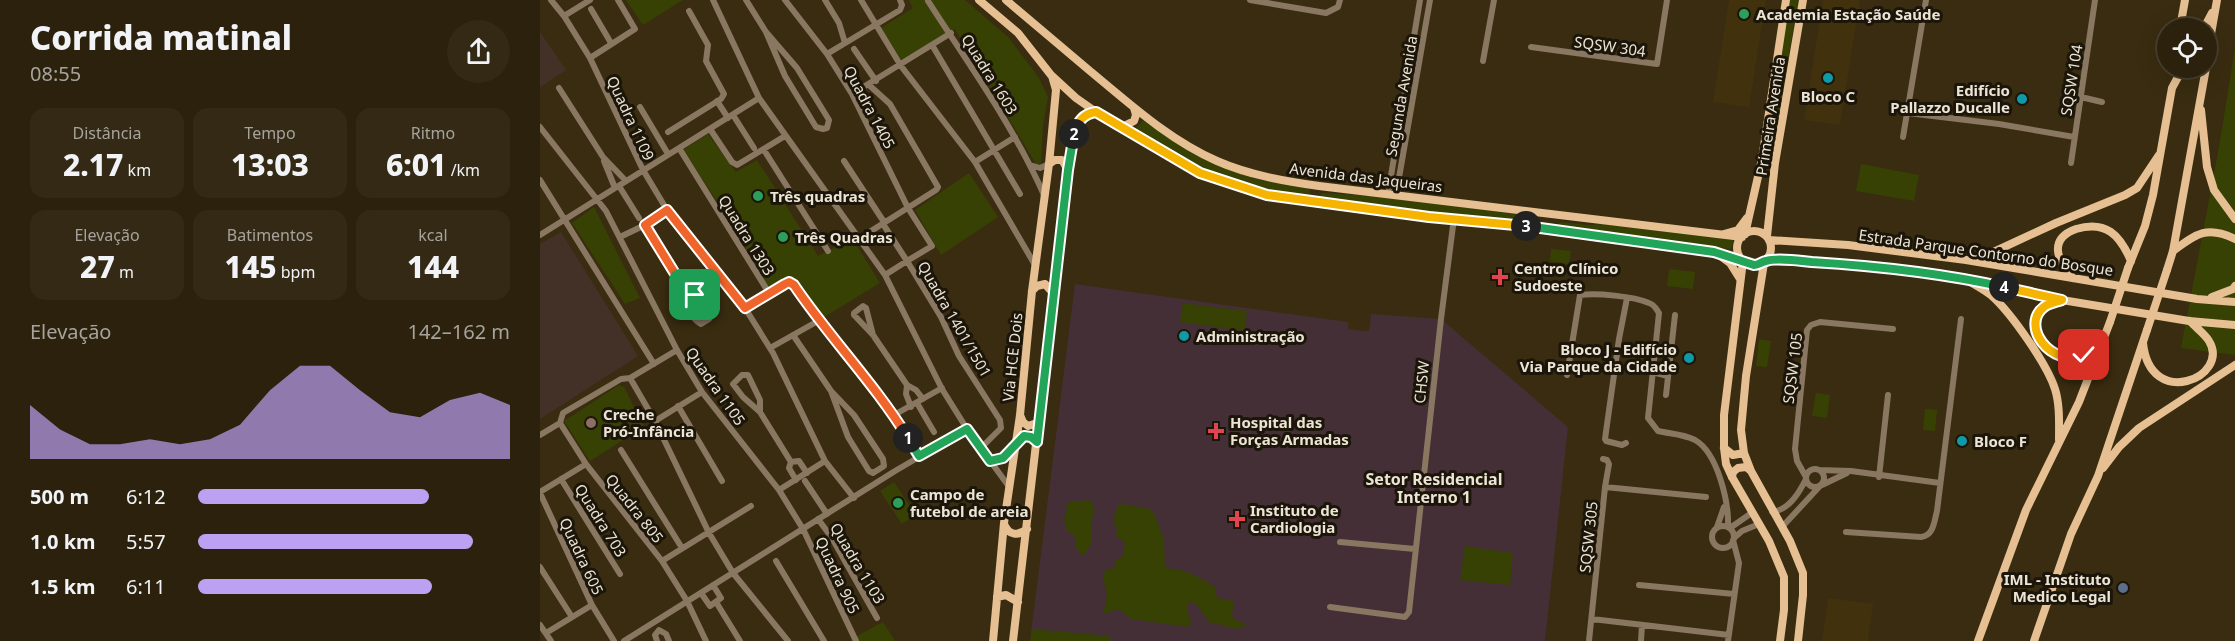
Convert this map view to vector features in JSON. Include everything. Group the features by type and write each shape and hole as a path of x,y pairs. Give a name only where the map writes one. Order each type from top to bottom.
{"main road":[{"name":"Avenida das Jaqueiras","path":"978,0 1018,33 1052,75 1076,98 1200,173 1267,195 1533,227 1714,252 1742,260"},
{"name":"Avenida das Jaqueiras","path":"1006,0 1134,108 1168,133 1216,161 1262,176 1392,195 1555,213 1719,235 1744,235"},
{"name":"Primeira Avenida","path":"1744,235 1754,201 1762,159 1786,0"},
{"name":"Primeira Avenida","path":"1768,238 1775,163 1803,0"},
{"path":"2182,18 2185,0"},
{"path":"2209,18 2217,2"},
{"path":"2214,18 2217,2"},
{"path":"1018,33 1023,25 1034,25"},
{"name":"Via HCE Dois","path":"993,641 1004,523 1020,415 1056,90 1052,75"},
{"path":"1978,641 2021,520 2079,402 2105,339 2129,264 2145,226 2173,78"},
{"path":"2172,88 2178,78"},
{"path":"2034,641 2071,534 2098,476 2173,251 2204,78"},
{"path":"2200,100 2207,167 2214,190 2235,219"},
{"path":"1122,127 1134,121 1134,108"},
{"path":"1013,641 1068,170 1077,124 1085,115 1096,112"},
{"path":"1966,260 1987,255 2056,223 2126,195 2137,188 2159,155"},
{"path":"1762,159 1767,163 1775,163"},
{"path":"1048,164 1055,160 1062,160 1068,170"},
{"path":"1315,202 1313,194 1319,186"},
{"path":"1719,235 1738,230 1754,201"},
{"path":"1533,227 1539,220 1538,212"},
{"path":"1555,213 1552,225 1558,231"},
{"path":"1768,224 1773,235 1789,242"},
{"path":"2073,278 2062,266 2058,248 2060,240 2069,232 2087,226 2100,226 2115,236 2124,246 2129,264"},
{"path":"1780,641 1784,610 1784,577 1769,541 1732,477 1726,464 1724,448 1725,415 1742,260 1737,247 1744,235 1756,231 1768,238 1771,251 1765,262 1746,376 1741,420 1744,453 1803,573 1798,641"},
{"path":"2173,251 2198,234 2208,231 2219,232 2235,239"},
{"name":"Estrada Parque Contorno do Bosque","path":"1768,238 1789,242 1848,245 1966,260 2197,299 2235,302"},
{"path":"1714,252 1730,263 1740,279"},
{"path":"1742,260 1754,265 1765,262"},
{"path":"1761,283 1772,268 1786,260"},
{"name":"Estrada Parque Contorno do Bosque","path":"1765,262 1786,260 1917,271 1967,279 2062,300 2189,321 2235,326"},
{"path":"1967,279 1992,297 2008,314 2045,367 2055,388 2058,403 2059,441"},
{"path":"1032,291 1045,284 1054,294"},
{"path":"2197,299 2220,295 2235,286"},
{"path":"2062,300 2044,307 2035,322 2040,341 2049,350 2059,357 2076,358 2084,355 2105,339"},
{"path":"2143,341 2148,363 2158,375 2172,382 2185,383 2206,371 2212,355 2210,342 2189,321"},
{"path":"2098,476 2119,447 2139,428 2235,365"},
{"path":"1729,377 1738,374 1746,376"},
{"path":"1020,415 1028,426 1040,422"},
{"path":"1015,443 1026,436 1037,442"},
{"path":"1724,448 1732,455 1744,453"},
{"path":"1732,477 1733,472 1738,468 1751,471"},
{"path":"1004,523 1014,534 1022,533 1027,529"},
{"path":"1785,592 1792,596 1803,595"},
{"path":"997,597 1006,595 1018,602"},
{"path":"1784,610 1793,607 1801,608"}],"street":[{"name":"Quadra 1109","path":"551,0 564,16 590,58 643,170 597,199"},
{"path":"590,58 635,29 618,0"},
{"path":"712,0 759,98 885,275 942,388 967,429 1010,488"},
{"path":"746,0 766,32 785,76 816,127 827,128 829,120 797,68 766,32"},
{"name":"Quadra 1405","path":"785,0 827,54 852,94 908,208 932,246 907,261"},
{"path":"825,0 839,23 845,43"},
{"path":"861,0 901,66 975,162 1036,265"},
{"path":"827,54 900,10 902,7 900,0"},
{"path":"1250,0 1326,13 1335,10 1340,0"},
{"name":"Segunda Avenida","path":"1392,195 1420,0"},
{"name":"Segunda Avenida","path":"1392,195 1430,0"},
{"path":"1483,62 1494,0"},
{"name":"SQSW 304","path":"1531,47 1657,64 1667,0"},
{"path":"1903,138 1926,0"},
{"name":"SQSW 104","path":"2071,163 2095,0"},
{"path":"564,16 586,1"},
{"name":"Quadra 1603","path":"928,1 951,33 1015,137 975,162"},
{"path":"591,9 611,43"},
{"path":"668,132 717,101 724,94 706,61 708,45 689,11"},
{"path":"852,94 901,66 951,33"},
{"path":"932,45 1020,194"},
{"path":"854,49 876,81"},
{"path":"860,238 884,225 936,190 937,185 890,104 869,85"},
{"path":"559,88 603,157 617,187 639,218"},
{"path":"759,98 643,170 667,210 745,308 770,348 825,461 854,498"},
{"path":"2081,98 2102,102"},
{"path":"717,101 754,148"},
{"path":"640,107 668,154"},
{"path":"1908,113 1999,124 2074,137"},
{"path":"540,127 597,199 540,235"},
{"path":"710,129 735,165 741,164 785,136"},
{"path":"1015,137 1044,195"},
{"name":"Quadra 1303","path":"679,148 769,293 791,283 818,321 894,415 919,456"},
{"path":"764,150 828,251"},
{"path":"603,157 626,181"},
{"path":"844,161 907,261 885,275"},
{"path":"1030,165 1040,168 1048,164"},
{"path":"540,180 654,364"},
{"name":"Quadra 1105","path":"597,199 620,237 676,350 702,392 779,490"},
{"path":"620,237 645,225 667,210"},
{"name":"CHSW","path":"1330,607 1406,617 1409,612 1454,218"},
{"path":"645,225 682,285 686,301 697,322 701,324 709,319 710,315 695,295 682,285"},
{"path":"1021,237 1029,244 1038,240"},
{"name":"Quadra 1401/1501","path":"907,261 941,316 959,356 1000,420 1001,428 981,447"},
{"path":"745,308 769,293"},
{"path":"1567,375 1579,296 1582,294 1627,298 1651,303 1658,311 1648,418 1658,431 1683,435 1701,444 1716,466 1738,558 1728,638 1592,619"},
{"path":"1626,443 1622,445 1605,439 1627,298"},
{"path":"1666,396 1675,315"},
{"path":"1846,532 1926,537 1931,532 1940,483 1961,319"},
{"path":"770,348 818,321"},
{"name":"SQSW 105","path":"1806,478 1797,461 1795,449 1805,334 1808,327 1820,321 1893,329"},
{"path":"793,335 831,391 854,415 883,459 884,466 878,471 873,473 869,471 849,438 831,391"},
{"path":"873,335 907,385 916,390 917,403"},
{"path":"540,435 560,423 563,413 621,379 630,378 676,350"},
{"path":"1652,372 1668,376"},
{"path":"760,412 760,400 748,375 742,375 733,384 743,397 760,412 791,462"},
{"path":"630,378 655,421 710,533 733,573 788,641"},
{"path":"907,385 906,394 917,403 934,432"},
{"path":"894,415 942,388"},
{"path":"655,421 702,392"},
{"path":"1879,477 1887,395"},
{"path":"678,406 722,481"},
{"name":"Quadra 805","path":"560,423 586,464 662,561 710,533"},
{"name":"Quadra 1103","path":"803,529 919,456 967,429"},
{"path":"990,461 1003,458 1015,443"},
{"path":"621,450 682,548"},
{"path":"1603,459 1609,464 1605,487"},
{"path":"791,462 799,461 807,473"},
{"path":"803,529 779,490 825,461"},
{"path":"1797,461 1816,469 1851,471 1879,477 1940,483"},
{"path":"791,462 789,468 796,480"},
{"name":"Quadra 703","path":"540,492 586,464"},
{"path":"1772,512 1787,506 1798,494 1806,478 1816,469"},
{"path":"1782,527 1821,485 1824,477 1816,469"},
{"path":"1806,478 1812,486 1821,485 1851,471"},
{"name":"Quadra 703","path":"561,479 620,574"},
{"name":"Quadra 1103","path":"806,481 827,514"},
{"name":"SQSW 305","path":"1589,641 1605,487 1706,497"},
{"name":"Quadra 605","path":"540,492 592,605 546,633"},
{"path":"1725,504 1717,527 1712,533 1712,540 1717,546 1738,558"},
{"path":"710,533 751,506"},
{"path":"1729,528 1753,512"},
{"name":"Quadra 1103","path":"818,519 832,538 878,618"},
{"path":"1724,548 1730,545 1742,531 1759,524"},
{"path":"1717,527 1729,528"},
{"name":"Quadra 905","path":"687,601 803,529 856,641"},
{"path":"1340,542 1415,549"},
{"path":"662,561 687,601 706,641"},
{"path":"776,561 824,641"},
{"path":"540,567 572,617"},
{"path":"701,593 710,606 716,602 721,598 713,585"},
{"path":"1639,585 1734,594"},
{"path":"624,641 687,601"},
{"path":"716,602 740,641"},
{"path":"592,605 614,641"},
{"path":"1641,641 1642,625"},
{"path":"540,626 551,641"},
{"path":"657,641 655,635 659,630 666,634 669,641"}],"shaded area":[{"path":"1729,0 1766,0 1749,107 1713,102"},
{"path":"1823,0 1860,0 1840,125 1804,120"},
{"path":"540,32 566,70 540,87"},
{"path":"561,232 638,356 540,419 540,244"},
{"name":"Hospital das Forças Armadas","path":"1075,284 1348,322 1348,329 1365,331 1369,331 1371,314 1441,319 1568,427 1545,641 1030,641"},
{"path":"1828,598 1873,604 1868,641 1822,641"}],"green space":[{"path":"626,0 683,0 643,25"},
{"path":"909,0 965,0 1008,37 1039,78 1048,97 1043,126 1041,164 1036,164 955,29 932,45 902,61 881,28 913,8"},
{"path":"1789,0 1798,0 1770,159 1767,157 1773,101"},
{"path":"2235,48 2235,355 2181,348"},
{"path":"1144,119 1232,171 1260,180 1310,189 1309,198 1263,190 1200,169 1134,131"},
{"path":"708,134 736,172 757,160 818,256 852,238 880,283 821,319 794,278 770,290 727,216 683,150"},
{"path":"1861,164 1919,175 1914,201 1856,191"},
{"path":"969,173 998,217 941,255 915,210"},
{"path":"1322,193 1374,196 1535,216 1537,219 1533,222 1490,220 1319,199"},
{"path":"594,207 640,298 625,304 572,223"},
{"path":"1561,222 1604,224 1733,240 1731,249 1558,228 1556,225"},
{"path":"1551,249 1571,251 1569,264 1550,261"},
{"path":"1669,269 1695,272 1693,289 1667,286"},
{"path":"1183,303 1247,311 1245,331 1180,322"},
{"path":"1759,339 1771,341 1767,367 1756,366"},
{"path":"619,385 624,387 644,427 590,461 564,421"},
{"path":"1816,393 1830,395 1827,418 1812,416"},
{"path":"1925,409 1937,410 1935,431 1923,430"},
{"name":"Campo de futebol de areia","path":"894,482 916,515 902,524 880,491"},
{"path":"1072,501 1092,501 1094,510 1091,523 1092,543 1083,556 1076,548 1075,536 1067,531 1064,519 1067,511 1066,505"},
{"path":"1118,505 1153,511 1164,539 1165,568 1191,574 1215,587 1215,595 1221,599 1234,601 1232,615 1235,620 1247,624 1237,629 1209,622 1193,602 1188,604 1191,622 1189,627 1130,619 1119,609 1103,614 1107,596 1103,578 1106,569 1116,568 1116,560 1123,556 1125,543 1115,535 1118,529 1113,522"},
{"path":"1465,546 1513,553 1510,585 1460,580"},
{"path":"883,622 895,641 858,641 855,637"},
{"path":"1032,629 1110,636 1110,641 1030,641"}],"place":[{"name":"Academia Estação Saúde","path":"1744,14"},
{"name":"Bloco C","path":"1828,78"},
{"name":"Edifício Pallazzo Ducalle","path":"2022,99"},
{"name":"Três quadras","path":"758,196"},
{"name":"Três Quadras","path":"783,237"},
{"name":"Centro Clínico Sudoeste","path":"1500,277"},
{"name":"Administração","path":"1184,336"},
{"name":"Bloco J - Edifício Via Parque da Cidade","path":"1689,358"},
{"name":"Creche Pró-Infância","path":"591,423"},
{"name":"Hospital das Forças Armadas","path":"1216,431"},
{"name":"Bloco F","path":"1962,441"},
{"name":"Campo de futebol de areia","path":"898,503"},
{"name":"Instituto de Cardiologia","path":"1237,519"},
{"name":"IML - Instituto Medico Legal","path":"2123,588"}],"district":[{"name":"Setor Residencial Interno 1","path":"1434,488"}],"route":[{"path":"695,295 682,285 645,225 667,210 745,308 789,282 794,285 818,321 894,415 919,456 967,429 990,461 999,460 1024,436 1031,437 1037,442 1068,170 1077,124 1083,116 1096,112 1200,173 1267,195 1429,217 1533,227 1665,244 1714,252 1754,265 1766,261 1786,260 1917,271 1967,279 2062,300 2050,303 2040,310 2035,322 2040,341 2059,357 2076,358 2084,355"}]}
